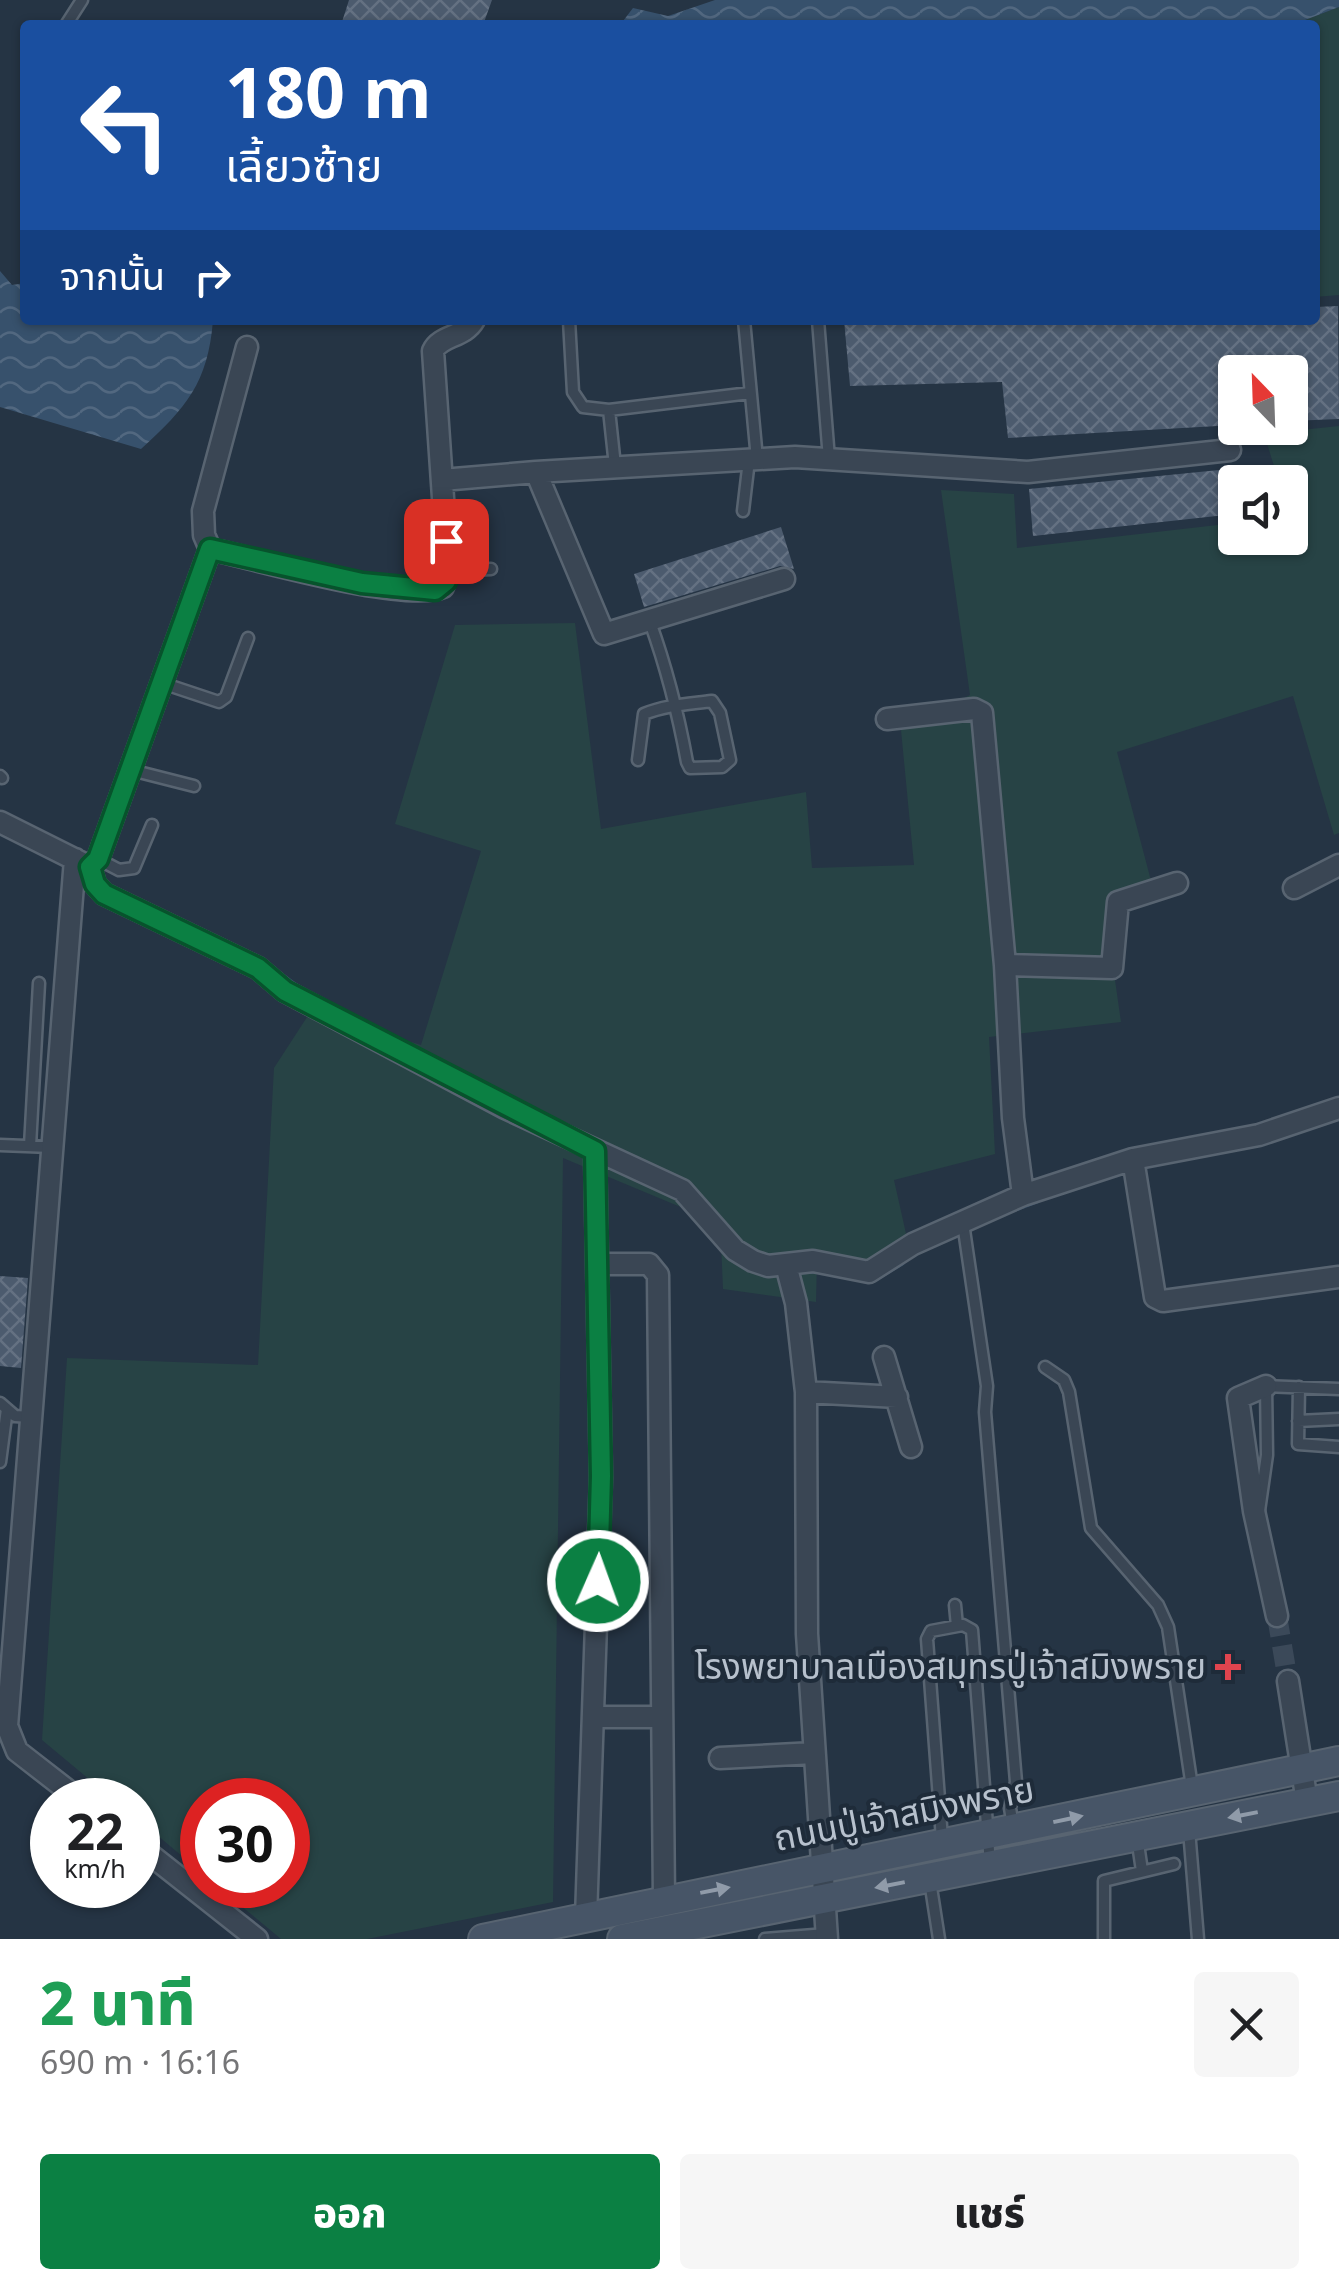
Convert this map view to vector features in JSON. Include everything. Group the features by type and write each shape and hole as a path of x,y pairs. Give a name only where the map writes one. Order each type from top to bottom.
{"main road":[{"name":"ถนนปู่เจ้าสมิงพราย","path":"483,1939 1339,1762"},
{"name":"ถนนปู่เจ้าสมิงพราย","path":"622,1939 697,1932 825,1898 1339,1796"}],"street":[{"path":"210,549 400,589 443,587 448,571 433,350 438,342 470,325"},
{"path":"52,1778 17,1751 3,1723 31,1417 40,1146 88,862 131,770 210,549 204,535 204,511 248,347"},
{"path":"442,480 754,460 829,459 1028,472 1230,450"},
{"path":"536,472 604,634 784,580"},
{"path":"887,719 974,709 982,713 1005,965 1013,1118 1023,1195"},
{"path":"0,822 88,862 95,884 104,894 258,968 285,991 595,1159 682,1190 744,1256 786,1271 813,1262 869,1272 964,1229 1023,1195 1258,1135 1339,1108"},
{"path":"1294,888 1339,865"},
{"path":"1005,965 1112,968 1118,902 1178,883"},
{"path":"586,1918 601,1476 595,1159"},
{"path":"1134,1165 1152,1291 1162,1301 1339,1276"},
{"path":"598,1264 649,1264 658,1274 664,1900"},
{"path":"786,1271 796,1303 806,1392 808,1634 827,1936"},
{"path":"884,1357 911,1447"},
{"path":"1266,1386 1238,1398 1256,1521 1277,1616"},
{"path":"806,1392 897,1397"},
{"path":"1288,1681 1307,1802"},
{"path":"594,1717 661,1717"},
{"path":"720,1758 814,1753"},
{"path":"160,1863 257,1939"}],"lane":[{"path":"568,325 576,402 609,410 750,394"},
{"path":"743,511 754,460 744,325"},
{"path":"818,325 829,459"},
{"path":"609,410 615,466"},
{"path":"448,571 491,569"},
{"path":"638,760 644,714 677,706 717,704 727,764 690,768 677,706 650,622"},
{"path":"161,683 219,702 233,681 248,638"},
{"path":"131,770 194,786"},
{"path":"88,862 119,870 134,868 152,826"},
{"path":"0,1144 40,1146 39,983"},
{"path":"964,1229 987,1386 984,1402 1016,1782 990,1865"},
{"path":"1045,1367 1064,1380 1068,1392 1091,1528 1158,1604 1168,1627 1193,1793"},
{"path":"1266,1386 1339,1388"},
{"path":"1299,1387 1296,1440 1303,1447 1339,1447"},
{"path":"3,1406 15,1416 31,1417"},
{"path":"0,1462 3,1406"},
{"path":"1298,1420 1339,1419"},
{"path":"955,1605 956,1626"},
{"path":"942,1845 927,1639 931,1631 956,1626 972,1630 987,1798 1001,1833"},
{"path":"939,1808 987,1798"},
{"path":"1189,1825 1198,1939"},
{"path":"1136,1836 1142,1871"},
{"path":"1104,1939 1104,1881 1174,1864"},
{"path":"930,1878 939,1939"},
{"path":"765,1939 827,1936"}],"green space":[{"path":"1339,7 1339,295 1320,297 1320,20 1305,20"},
{"path":"1339,426 1339,833 1334,835 1293,696 1117,752 1154,892 1106,917 1121,1022 989,1037 995,1154 894,1180 911,1256 867,1264 817,1260 816,1302 723,1289 721,1243 695,1213 563,1158 553,1902 367,1939 281,1939 244,1908 310,1908 310,1778 180,1778 180,1854 160,1838 160,1778 88,1778 42,1740 67,1358 258,1365 274,1068 311,1011 421,1045 481,851 395,824 455,625 575,623 601,829 806,792 812,868 914,865 901,730 970,695 941,490 1014,494 1017,548 1218,525 1218,555 1308,555 1308,465 1274,465 1267,445 1308,445 1308,429"}],"water":[{"path":"715,0 1339,0 1339,7 1305,20 624,20 633,8 668,16"},
{"path":"0,271 12,285 20,284 20,325 212,325 206,361 192,393 141,449 0,407"}],"building":[{"path":"349,0 492,0 485,20 343,20"},
{"path":"1338,306 1339,419 1308,420 1308,355 1218,355 1218,426 1008,438 1002,382 850,386 844,325 1320,325 1320,307"},
{"path":"1218,470 1218,516 1033,536 1029,489"},
{"path":"781,527 794,569 780,566 644,607 634,574"},
{"path":"0,1276 28,1278 21,1368 0,1366"}],"waterway":[{"path":"272,968 299,988"},
{"path":"1010,1211 1037,1201"},
{"path":"877,1278 902,1263"},
{"path":"796,1272 819,1271"}],"tunnel":[{"path":"1277,1616 1288,1681"}],"place":[{"name":"โรงพยาบาลเมืองสมุทรปู่เจ้าสมิงพราย","path":"1228,1667"}],"route":[{"path":"446,541 446,581 435,590 362,583 210,549 98,859 90,867 98,890 104,894 258,968 285,991 504,1108 595,1151 601,1476 598,1581"}]}
